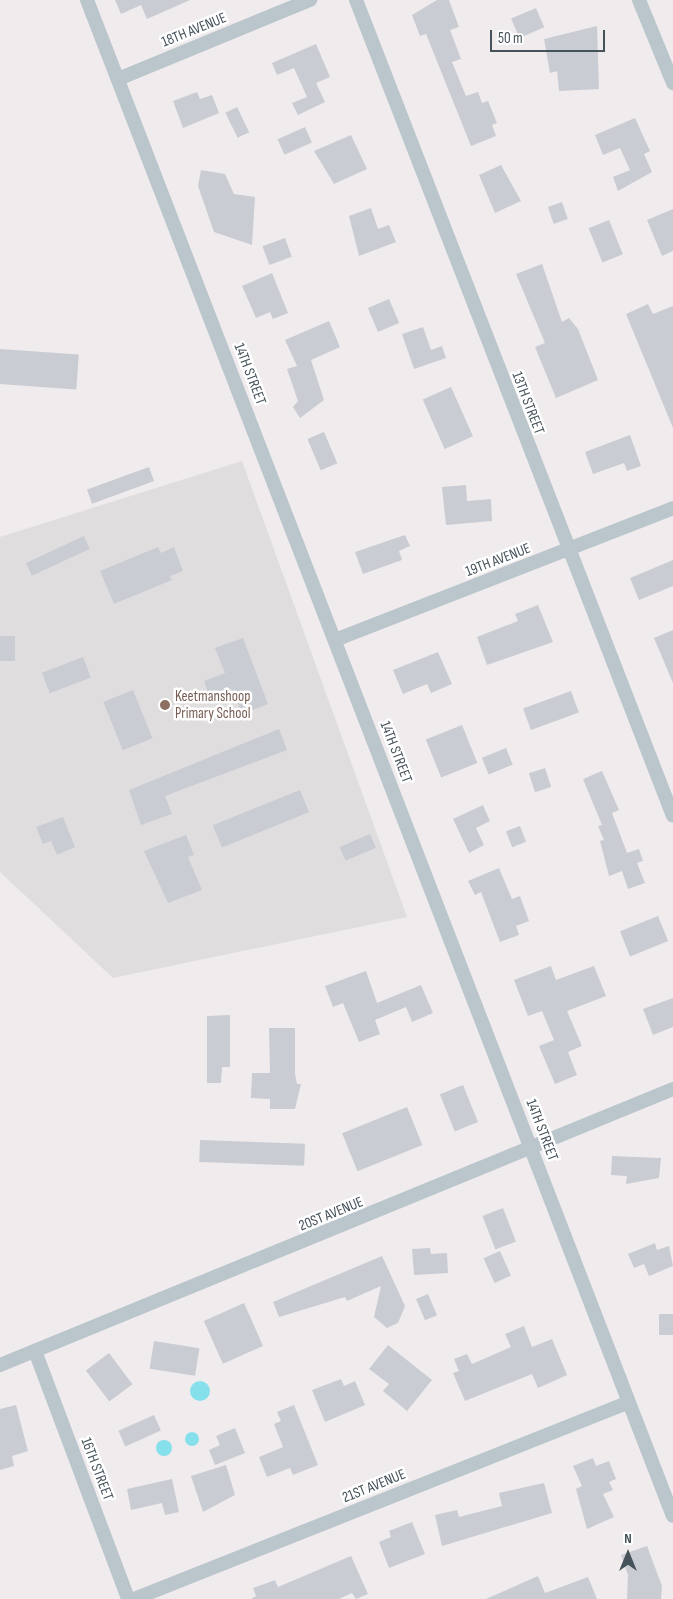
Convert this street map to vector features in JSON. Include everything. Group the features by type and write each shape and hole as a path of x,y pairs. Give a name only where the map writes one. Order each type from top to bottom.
{"street":[{"name":"14TH STREET","path":"87,0 532,1150 627,1403 673,1516"},
{"name":"18TH AVENUE","path":"118,79 310,0"},
{"name":"13TH STREET","path":"356,0 568,550 673,816"},
{"path":"639,0 673,83"},
{"name":"19TH AVENUE","path":"335,640 673,508"},
{"name":"20ST AVENUE","path":"0,1365 532,1150 673,1089"},
{"name":"16TH STREET","path":"36,1351 128,1599"},
{"name":"21ST AVENUE","path":"134,1599 627,1403"}],"shaded area":[{"name":"Keetmanshoop Primary School","path":"242,461 407,917 113,978 0,872 0,537"}],"water":[{"path":"200,1381 207,1384 210,1391 207,1398 200,1401 193,1398 190,1391 193,1384"},
{"path":"189,1432 195,1432 199,1439 195,1446 189,1446 185,1442 185,1436"},
{"path":"164,1440 170,1442 172,1448 170,1454 164,1456 158,1454 156,1448 158,1442"}],"building":[{"path":"115,0 190,0 147,19 141,5 121,14"},
{"path":"437,0 449,0 459,27 450,30 461,59 452,62 466,96 478,92 482,103 488,101 497,123 492,125 496,136 471,146 426,34 420,36 412,15"},
{"path":"536,8 544,27 519,38 511,19"},
{"path":"597,26 599,89 559,91 557,71 550,73 544,39"},
{"path":"316,44 330,77 316,83 325,102 298,115 292,103 307,97 294,68 277,75 272,63"},
{"path":"197,92 200,99 212,95 219,113 183,128 173,101"},
{"path":"237,107 249,132 238,138 225,113"},
{"path":"635,118 650,151 644,154 652,172 618,191 613,177 630,170 620,148 603,155 595,135"},
{"path":"305,127 312,143 285,155 278,139"},
{"path":"351,135 367,169 334,184 314,151"},
{"path":"501,165 521,201 495,213 479,175"},
{"path":"201,170 225,174 234,194 255,197 252,245 214,232 198,186"},
{"path":"562,202 568,219 554,224 548,207"},
{"path":"371,208 378,229 389,225 396,242 359,256 349,216"},
{"path":"673,209 673,251 662,256 647,220"},
{"path":"609,220 623,254 602,263 589,228"},
{"path":"285,238 292,257 269,265 262,246"},
{"path":"542,264 562,322 569,318 578,329 598,380 556,398 535,347 545,343 516,274"},
{"path":"272,273 288,313 273,319 270,312 256,318 242,286"},
{"path":"389,299 399,323 378,332 368,308"},
{"path":"648,304 653,314 673,306 673,428 626,314"},
{"path":"329,321 340,347 311,360 324,400 300,418 293,407 298,401 287,369 297,366 285,340"},
{"path":"423,327 431,350 442,346 446,358 414,369 402,334"},
{"path":"0,349 79,355 76,389 0,384"},
{"path":"451,387 473,436 445,449 423,400"},
{"path":"324,432 337,463 321,470 307,439"},
{"path":"630,435 641,466 627,471 624,463 593,474 585,452"},
{"path":"149,467 154,481 92,504 87,490"},
{"path":"466,485 467,501 491,499 492,521 446,525 442,487"},
{"path":"405,535 410,546 399,551 402,560 363,574 355,552"},
{"path":"84,536 90,549 32,576 26,563"},
{"path":"158,547 161,553 174,547 183,571 170,576 172,580 114,604 100,571"},
{"path":"673,560 673,586 639,600 630,578"},
{"path":"538,605 553,642 487,665 477,637 518,621 515,614"},
{"path":"673,630 673,683 654,638"},
{"path":"0,636 15,636 15,661 0,661"},
{"path":"243,638 268,704 242,714 232,689 210,698 204,681 225,673 215,648"},
{"path":"438,652 452,684 431,693 427,684 403,694 393,670"},
{"path":"83,657 91,678 50,693 42,673"},
{"path":"133,690 152,738 123,750 103,702"},
{"path":"571,691 579,713 531,730 523,708"},
{"path":"462,725 477,763 441,778 426,740"},
{"path":"279,729 287,750 165,796 172,814 141,825 129,790"},
{"path":"506,748 513,765 489,774 482,758"},
{"path":"545,768 551,787 535,792 529,773"},
{"path":"602,771 619,810 612,813 627,853 639,849 643,861 637,863 645,883 628,889 622,871 609,876 600,841 604,840 598,826 602,825 583,779"},
{"path":"300,790 309,812 222,847 213,825"},
{"path":"483,805 490,821 476,828 484,845 469,853 453,819"},
{"path":"63,817 75,847 57,855 51,841 43,844 36,827"},
{"path":"520,826 526,842 512,847 506,831"},
{"path":"370,834 376,848 345,861 340,847"},
{"path":"186,835 194,855 188,857 202,890 168,903 144,851"},
{"path":"499,868 512,899 520,896 529,921 516,926 519,935 500,942 481,892 475,895 468,881"},
{"path":"658,916 668,941 630,956 620,931"},
{"path":"551,966 556,980 594,966 606,996 567,1011 582,1046 568,1052 577,1075 555,1084 539,1046 554,1040 542,1011 528,1016 514,980"},
{"path":"366,971 377,1003 421,985 433,1013 412,1022 406,1007 375,1020 380,1034 359,1042 343,1003 333,1007 325,986"},
{"path":"673,998 673,1027 653,1035 643,1009"},
{"path":"230,1015 230,1067 222,1067 221,1083 207,1083 207,1016"},
{"path":"269,1028 295,1028 295,1074 297,1084 301,1084 295,1109 270,1109 270,1099 251,1098 252,1073 270,1073"},
{"path":"463,1085 478,1122 455,1131 440,1094"},
{"path":"407,1107 422,1145 357,1171 342,1133"},
{"path":"200,1140 305,1144 304,1166 199,1162"},
{"path":"612,1156 661,1158 659,1178 626,1184 627,1176 611,1175"},
{"path":"503,1208 516,1242 495,1249 482,1216"},
{"path":"655,1243 657,1250 669,1246 673,1266 649,1276 644,1264 634,1268 628,1254"},
{"path":"430,1248 431,1254 447,1253 448,1273 414,1275 412,1249"},
{"path":"500,1251 511,1276 495,1283 484,1258"},
{"path":"382,1256 405,1306 398,1323 387,1328 374,1317 381,1286 347,1301 345,1297 279,1317 273,1302"},
{"path":"428,1294 437,1315 425,1320 416,1299"},
{"path":"244,1303 263,1346 223,1364 204,1321"},
{"path":"659,1314 673,1314 673,1335 659,1335"},
{"path":"524,1326 532,1347 552,1339 567,1375 538,1388 532,1374 465,1401 453,1373 459,1371 454,1359 467,1354 472,1364 511,1347 505,1334"},
{"path":"154,1341 199,1348 195,1376 150,1369"},
{"path":"388,1345 432,1380 407,1411 383,1391 389,1384 369,1369"},
{"path":"109,1353 132,1384 109,1402 86,1370"},
{"path":"341,1379 344,1386 355,1381 365,1405 325,1422 312,1390"},
{"path":"16,1405 28,1451 12,1456 14,1466 0,1470 0,1409"},
{"path":"294,1405 318,1465 293,1475 290,1468 267,1477 259,1457 283,1447 274,1424 281,1421 277,1412"},
{"path":"154,1415 161,1431 125,1446 118,1431"},
{"path":"235,1428 245,1453 215,1465 209,1450 220,1445 216,1436"},
{"path":"593,1458 596,1466 609,1461 616,1479 609,1482 613,1490 603,1494 614,1517 587,1529 576,1489 582,1486 573,1466"},
{"path":"226,1465 235,1495 203,1512 191,1476"},
{"path":"172,1479 179,1512 165,1515 162,1503 131,1510 127,1489"},
{"path":"544,1483 552,1513 442,1546 435,1515 457,1510 459,1517 502,1506 499,1493"},
{"path":"412,1522 425,1554 389,1568 379,1542 391,1537 389,1531"},
{"path":"647,1546 662,1586 661,1599 627,1599 628,1575 621,1555"},
{"path":"351,1556 368,1594 356,1599 352,1593 339,1599 251,1599 256,1596 253,1588 275,1580 278,1587"},
{"path":"538,1576 545,1593 588,1577 597,1599 486,1599"}],"place":[{"name":"Keetmanshoop Primary School","path":"165,705"}]}
